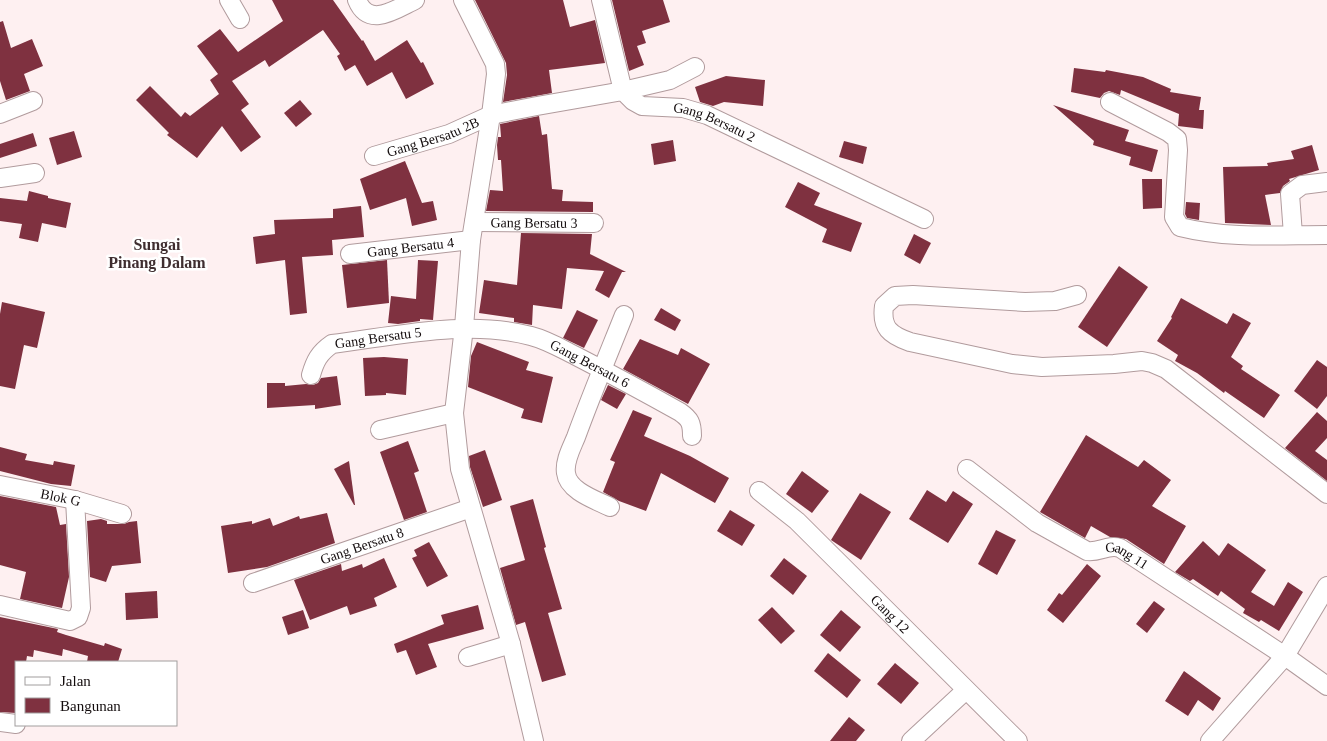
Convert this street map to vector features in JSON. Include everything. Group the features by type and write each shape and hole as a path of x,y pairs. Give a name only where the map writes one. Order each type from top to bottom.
{"street":[{"path":"229,0 240,19"},
{"path":"357,0 366,12 373,16 388,13 415,0"},
{"path":"463,0 495,64 496,74 470,240 464,327 454,413 460,469 511,644 534,741"},
{"path":"601,0 623,91"},
{"path":"491,115 623,91 670,80 695,67"},
{"name":"Gang Bersatu 2","path":"623,91 633,101 642,106 683,108 707,115 924,219"},
{"path":"0,114 33,101"},
{"path":"1110,102 1168,132 1177,139 1174,217 1180,227 1200,232 1327,235"},
{"name":"Gang Bersatu 2B","path":"374,156 450,134 491,115"},
{"path":"0,178 35,173"},
{"path":"1293,235 1290,194 1302,185 1327,182"},
{"name":"Gang Bersatu 3","path":"474,222 594,223"},
{"name":"Gang Bersatu 4","path":"350,254 470,240"},
{"path":"1077,295 1055,301 1035,302 913,295 895,296 884,306 882,318 896,338 1012,364 1042,367 1142,361 1152,363 1166,369 1327,494"},
{"path":"610,506 578,490 570,483 566,474 567,462 624,315"},
{"name":"Gang Bersatu 6","path":"464,327 533,336 602,369 689,418 692,425 692,436"},
{"name":"Gang Bersatu 5","path":"311,375 315,360 322,351 332,344 464,327"},
{"path":"380,430 454,413"},
{"name":"Gang 11","path":"967,469 1037,523 1087,550 1092,552 1110,546 1120,548 1285,656 1327,686"},
{"name":"Blok G","path":"0,485 75,500 122,514"},
{"name":"Gang 12","path":"759,491 797,521 1018,741"},
{"path":"0,604 70,621 78,617 81,608 75,500"},
{"name":"Gang Bersatu 8","path":"253,583 471,508"},
{"path":"1210,741 1285,656 1327,586"},
{"path":"468,658 511,644"},
{"path":"911,741 966,690"},
{"path":"0,722 15,724"}],"building":[{"path":"272,0 333,0 363,40 375,61 407,40 421,63 423,62 434,84 406,99 392,72 367,86 355,65 345,71 337,56 340,54 323,30 269,67 265,60 232,81 249,104 241,110 261,137 241,152 222,126 197,158 167,135 169,133 136,100 150,86 181,117 185,112 190,116 219,94 210,80 218,74 197,46 220,29 238,52 283,21"},
{"path":"475,0 563,0 570,27 595,20 605,63 549,70 552,93 503,102 507,75 506,63"},
{"path":"612,0 663,0 670,22 642,31 646,43 637,46 644,65 629,71"},
{"path":"3,21 11,48 32,39 43,66 24,74 30,91 6,100 0,81 0,22"},
{"path":"1074,68 1105,72 1106,70 1143,77 1171,89 1170,92 1201,97 1199,110 1204,110 1203,129 1178,126 1179,114 1121,90 1120,95 1109,91 1100,98 1071,92"},
{"path":"726,76 765,80 763,106 724,102 713,106 700,102 695,87"},
{"path":"300,100 312,114 296,127 284,113"},
{"path":"1053,105 1129,130 1125,141 1158,150 1152,172 1129,165 1131,157 1093,145 1094,141"},
{"path":"539,116 542,135 547,134 552,189 563,190 562,201 593,202 593,212 486,211 490,190 503,191 501,160 498,160 497,145 498,137 501,137 500,124"},
{"path":"74,131 82,157 57,165 49,138"},
{"path":"33,133 37,146 0,158 0,144"},
{"path":"673,140 676,161 654,165 651,144"},
{"path":"844,141 867,147 863,164 839,157"},
{"path":"1312,145 1319,170 1289,179 1290,181 1283,186 1280,193 1265,195 1271,225 1225,223 1223,167 1268,166 1267,163 1294,159 1291,151"},
{"path":"405,161 422,203 433,201 437,220 412,226 406,198 370,210 360,179"},
{"path":"1142,179 1162,179 1162,208 1143,209"},
{"path":"798,182 820,193 814,205 862,223 851,252 822,242 827,229 785,207"},
{"path":"29,191 48,196 48,198 71,203 66,228 42,223 38,242 19,238 22,224 0,221 0,198 27,201"},
{"path":"1186,202 1200,203 1199,220 1187,218 1185,214"},
{"path":"361,206 364,237 332,240 333,255 302,257 307,313 290,315 285,260 256,264 253,237 275,234 274,220 333,218 333,209"},
{"path":"521,233 592,234 590,254 626,272 622,272 609,298 595,290 604,271 567,268 562,309 533,305 532,325 514,322 514,318 479,313 484,280 517,285"},
{"path":"914,234 931,243 920,264 904,255"},
{"path":"387,260 389,303 347,308 342,265"},
{"path":"418,260 438,261 433,320 420,319 420,321 398,324 388,323 391,296 416,299"},
{"path":"1119,266 1148,287 1107,347 1078,327"},
{"path":"1181,298 1227,324 1233,313 1251,323 1231,357 1243,366 1241,369 1280,395 1264,418 1225,391 1224,393 1197,373 1175,361 1178,355 1157,341 1172,318"},
{"path":"2,302 45,312 37,348 24,345 15,389 0,386 0,314"},
{"path":"661,308 681,320 675,331 654,320"},
{"path":"577,310 598,320 584,348 563,338"},
{"path":"640,339 678,355 681,348 710,364 688,404 623,369"},
{"path":"477,342 529,362 526,370 553,377 542,423 521,418 524,409 468,387 471,356"},
{"path":"363,358 408,359 406,395 386,393 386,395 365,396"},
{"path":"1317,360 1327,367 1327,396 1317,409 1294,391"},
{"path":"337,376 341,405 315,409 315,405 267,408 267,383 285,383 285,386 313,385 318,383 321,378"},
{"path":"608,385 626,394 617,409 601,400"},
{"path":"633,410 652,418 644,436 690,456 729,478 715,503 661,473 646,511 619,501 603,492 615,462 610,460"},
{"path":"1317,412 1327,421 1327,438 1315,451 1327,460 1327,481 1285,448"},
{"path":"1086,435 1138,467 1144,460 1171,480 1152,506 1186,526 1164,564 1126,539 1110,537 1091,526 1085,538 1040,512"},
{"path":"408,441 419,471 414,473 427,512 404,520 380,452"},
{"path":"0,447 27,454 25,460 53,465 54,461 75,465 71,486 51,484 0,471"},
{"path":"485,450 502,500 483,507 470,467 469,456"},
{"path":"349,461 355,505 334,469"},
{"path":"802,471 829,491 812,513 786,494"},
{"path":"927,490 946,502 953,491 973,504 948,543 909,519"},
{"path":"860,493 891,512 861,560 831,540"},
{"path":"0,496 56,507 60,525 66,524 69,577 62,608 20,599 26,572 0,565"},
{"path":"533,499 546,547 544,548 562,609 548,613 566,675 542,682 525,622 516,625 500,568 525,560 510,506"},
{"path":"730,510 755,525 742,546 717,531"},
{"path":"327,513 335,543 267,567 228,573 221,526 252,521 252,524 270,518 273,526 299,516 300,519"},
{"path":"101,519 107,521 107,524 124,524 137,521 141,563 112,566 106,582 90,577 87,521"},
{"path":"996,530 1016,540 997,575 978,564"},
{"path":"1203,541 1219,556 1228,543 1266,570 1251,592 1274,606 1288,582 1303,592 1279,631 1261,620 1259,622 1243,613 1245,609 1221,591 1218,596 1193,579 1190,581 1175,572"},
{"path":"429,542 448,576 427,587 412,558 417,556 414,550"},
{"path":"384,558 397,587 374,598 377,606 350,615 347,606 310,620 294,580 341,564 342,571 362,564 363,568"},
{"path":"784,558 807,576 793,595 770,576"},
{"path":"1087,564 1101,576 1063,623 1047,610 1059,593 1062,595"},
{"path":"157,591 158,618 126,620 125,593"},
{"path":"1154,601 1165,609 1147,633 1136,624"},
{"path":"478,605 484,629 428,644 437,667 416,675 406,650 397,653 394,644 444,624 441,615"},
{"path":"772,607 795,631 781,644 758,620"},
{"path":"303,610 309,628 288,635 282,617"},
{"path":"841,610 861,627 840,652 820,635"},
{"path":"0,617 58,629 57,632 66,635 104,646 105,643 122,649 118,661 87,661 88,656 63,649 62,656 34,650 33,657 27,656 26,661 15,661 15,713 0,712"},
{"path":"828,653 861,680 847,698 814,671"},
{"path":"895,663 919,683 901,704 877,684"},
{"path":"1184,671 1221,698 1213,711 1198,700 1188,716 1165,701"},
{"path":"849,717 865,730 856,741 830,741"}],"district":[{"name":"Sungai Pinang Dalam","path":"157,253"}]}
